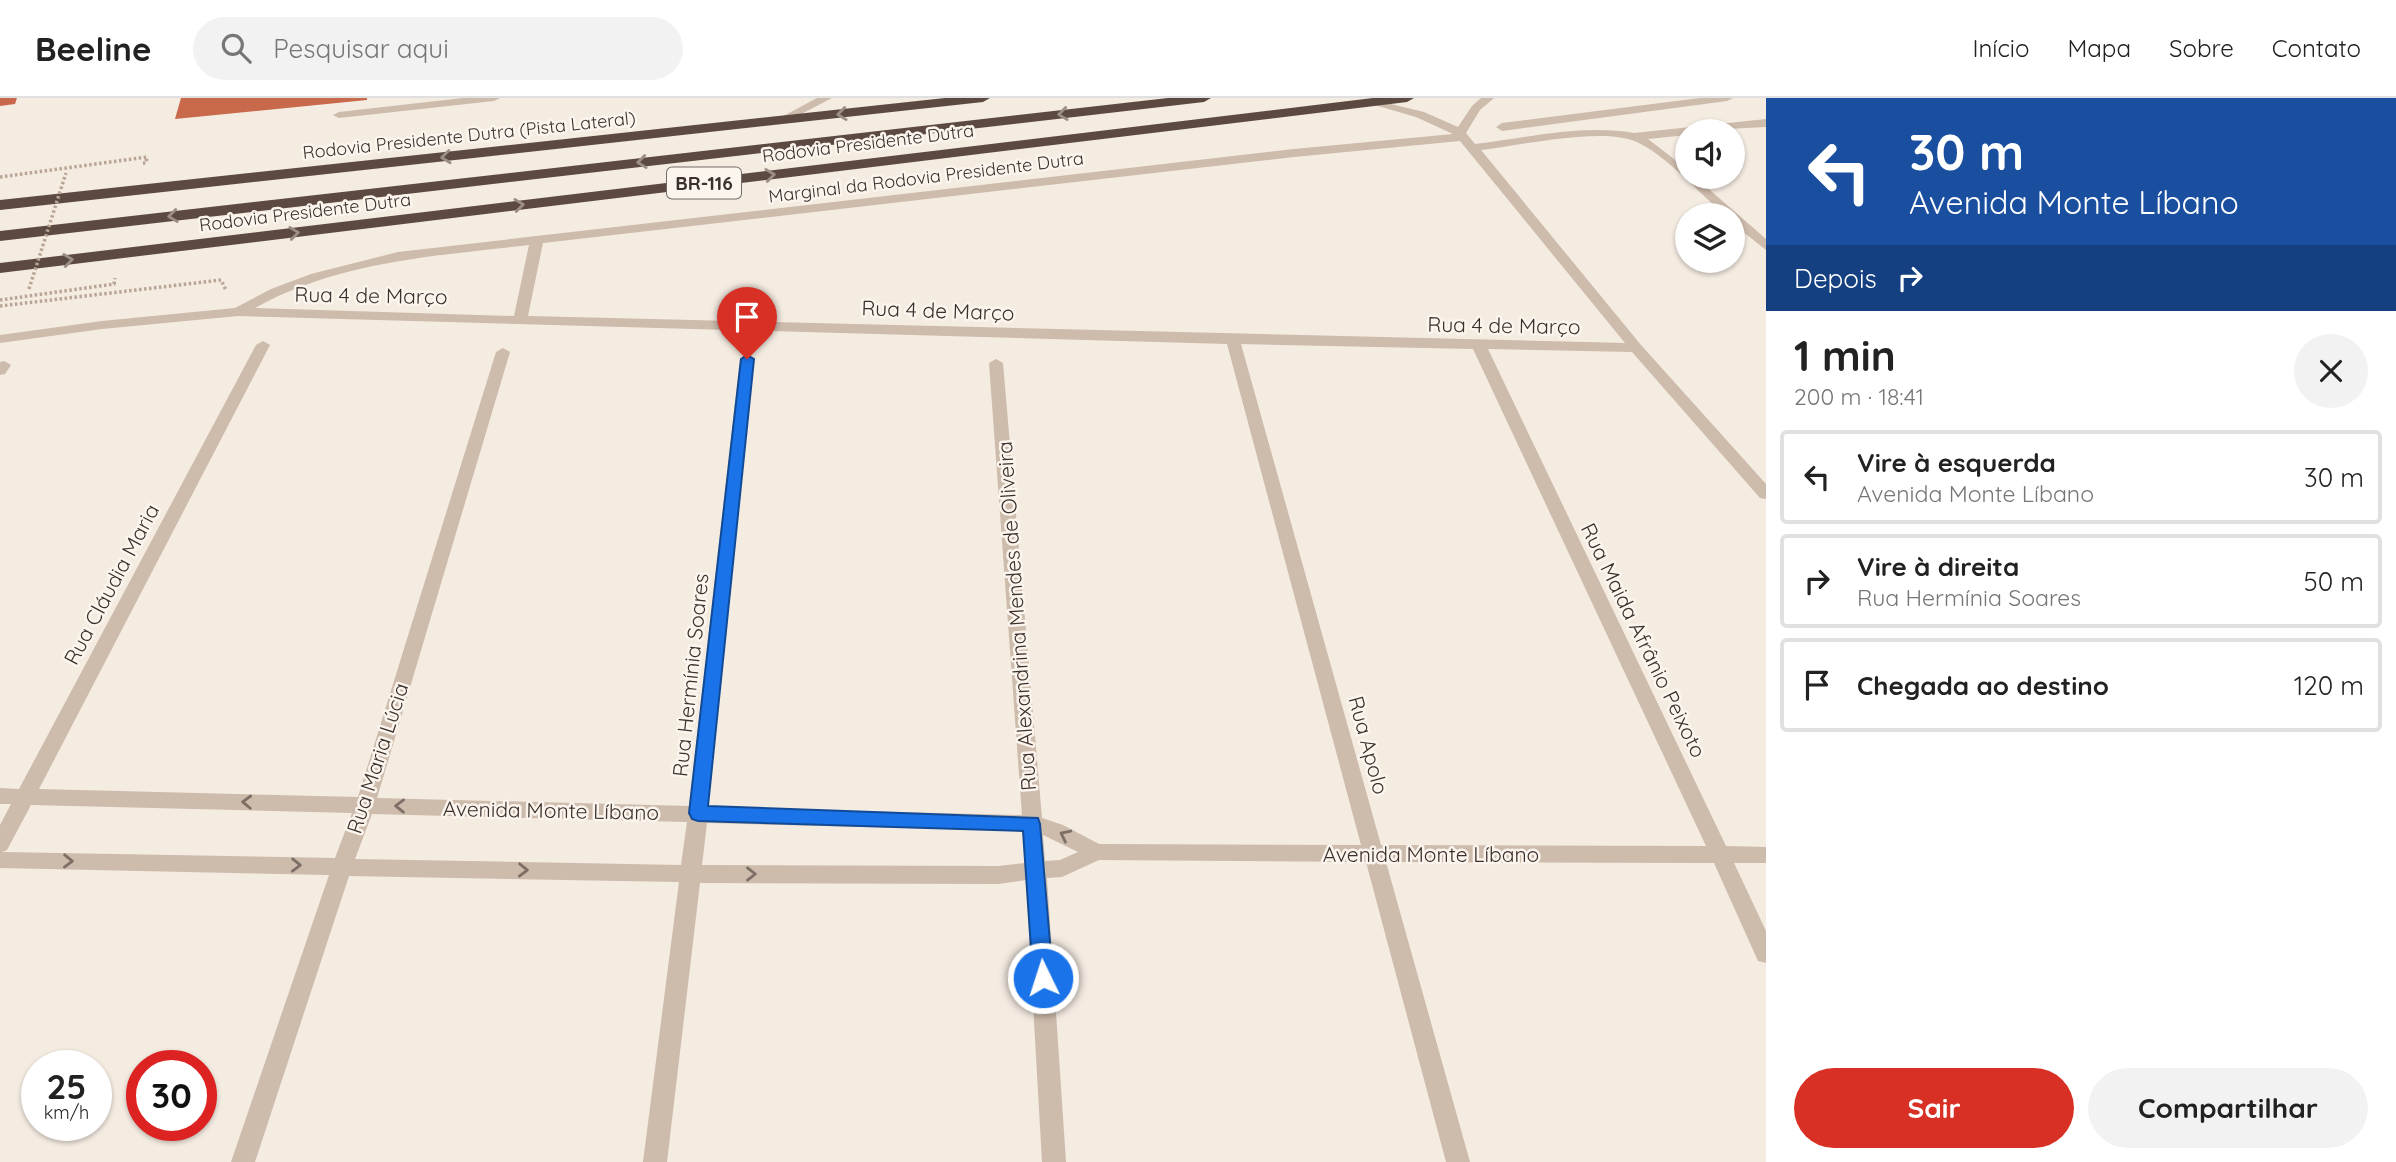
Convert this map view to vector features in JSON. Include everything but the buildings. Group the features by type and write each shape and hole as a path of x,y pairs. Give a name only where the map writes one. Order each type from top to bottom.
{"highway":[{"name":"Rodovia Presidente Dutra (Pista Lateral)","path":"0,205 983,98"},
{"name":"Rodovia Presidente Dutra","path":"0,236 1204,98"},
{"name":"Rodovia Presidente Dutra","path":"0,268 1407,98"}],"street":[{"path":"339,115 494,98"},
{"path":"782,120 826,98"},
{"path":"1464,140 1475,108 1488,98"},
{"path":"1502,127 1727,98"},
{"path":"1370,102 1420,114 1464,140 1636,348 1766,494"},
{"path":"1745,125 1766,123"},
{"name":"Marginal da Rodovia Presidente Dutra","path":"238,312 289,285 336,269 398,256 1267,156 1597,132 1634,137"},
{"path":"1634,137 1675,132"},
{"path":"1634,137 1675,165"},
{"path":"1702,189 1718,203"},
{"path":"1745,227 1766,246"},
{"path":"520,319 537,240"},
{"name":"Rua 4 de Março","path":"0,339 102,325 238,312 1233,340 1636,348"},
{"name":"Rua Apolo","path":"1233,340 1376,854 1458,1162"},
{"name":"Rua Cláudia Maria","path":"0,844 263,345"},
{"name":"Rua Maida Afrânio Peixoto","path":"1479,346 1766,954"},
{"name":"Rua Maria Lúcia","path":"243,1162 342,866 365,806 503,352"},
{"name":"Rua Hermínia Soares","path":"655,1162 688,874 698,813 747,359"},
{"name":"Rua Alexandrina Mendes de Oliveira","path":"996,363 1036,872 1055,1162"},
{"name":"Avenida Monte Líbano","path":"0,796 1031,824 1056,831 1097,852"},
{"name":"Avenida Monte Líbano","path":"0,860 688,874 998,874 1036,872 1062,867 1097,852 1766,855"}],"path":[{"path":"0,177 147,157 146,163 94,170"},
{"path":"29,289 66,173"},
{"path":"0,306 221,280 238,312"}],"route":[{"path":"747,359 698,813 1031,824 1043,978"}]}
